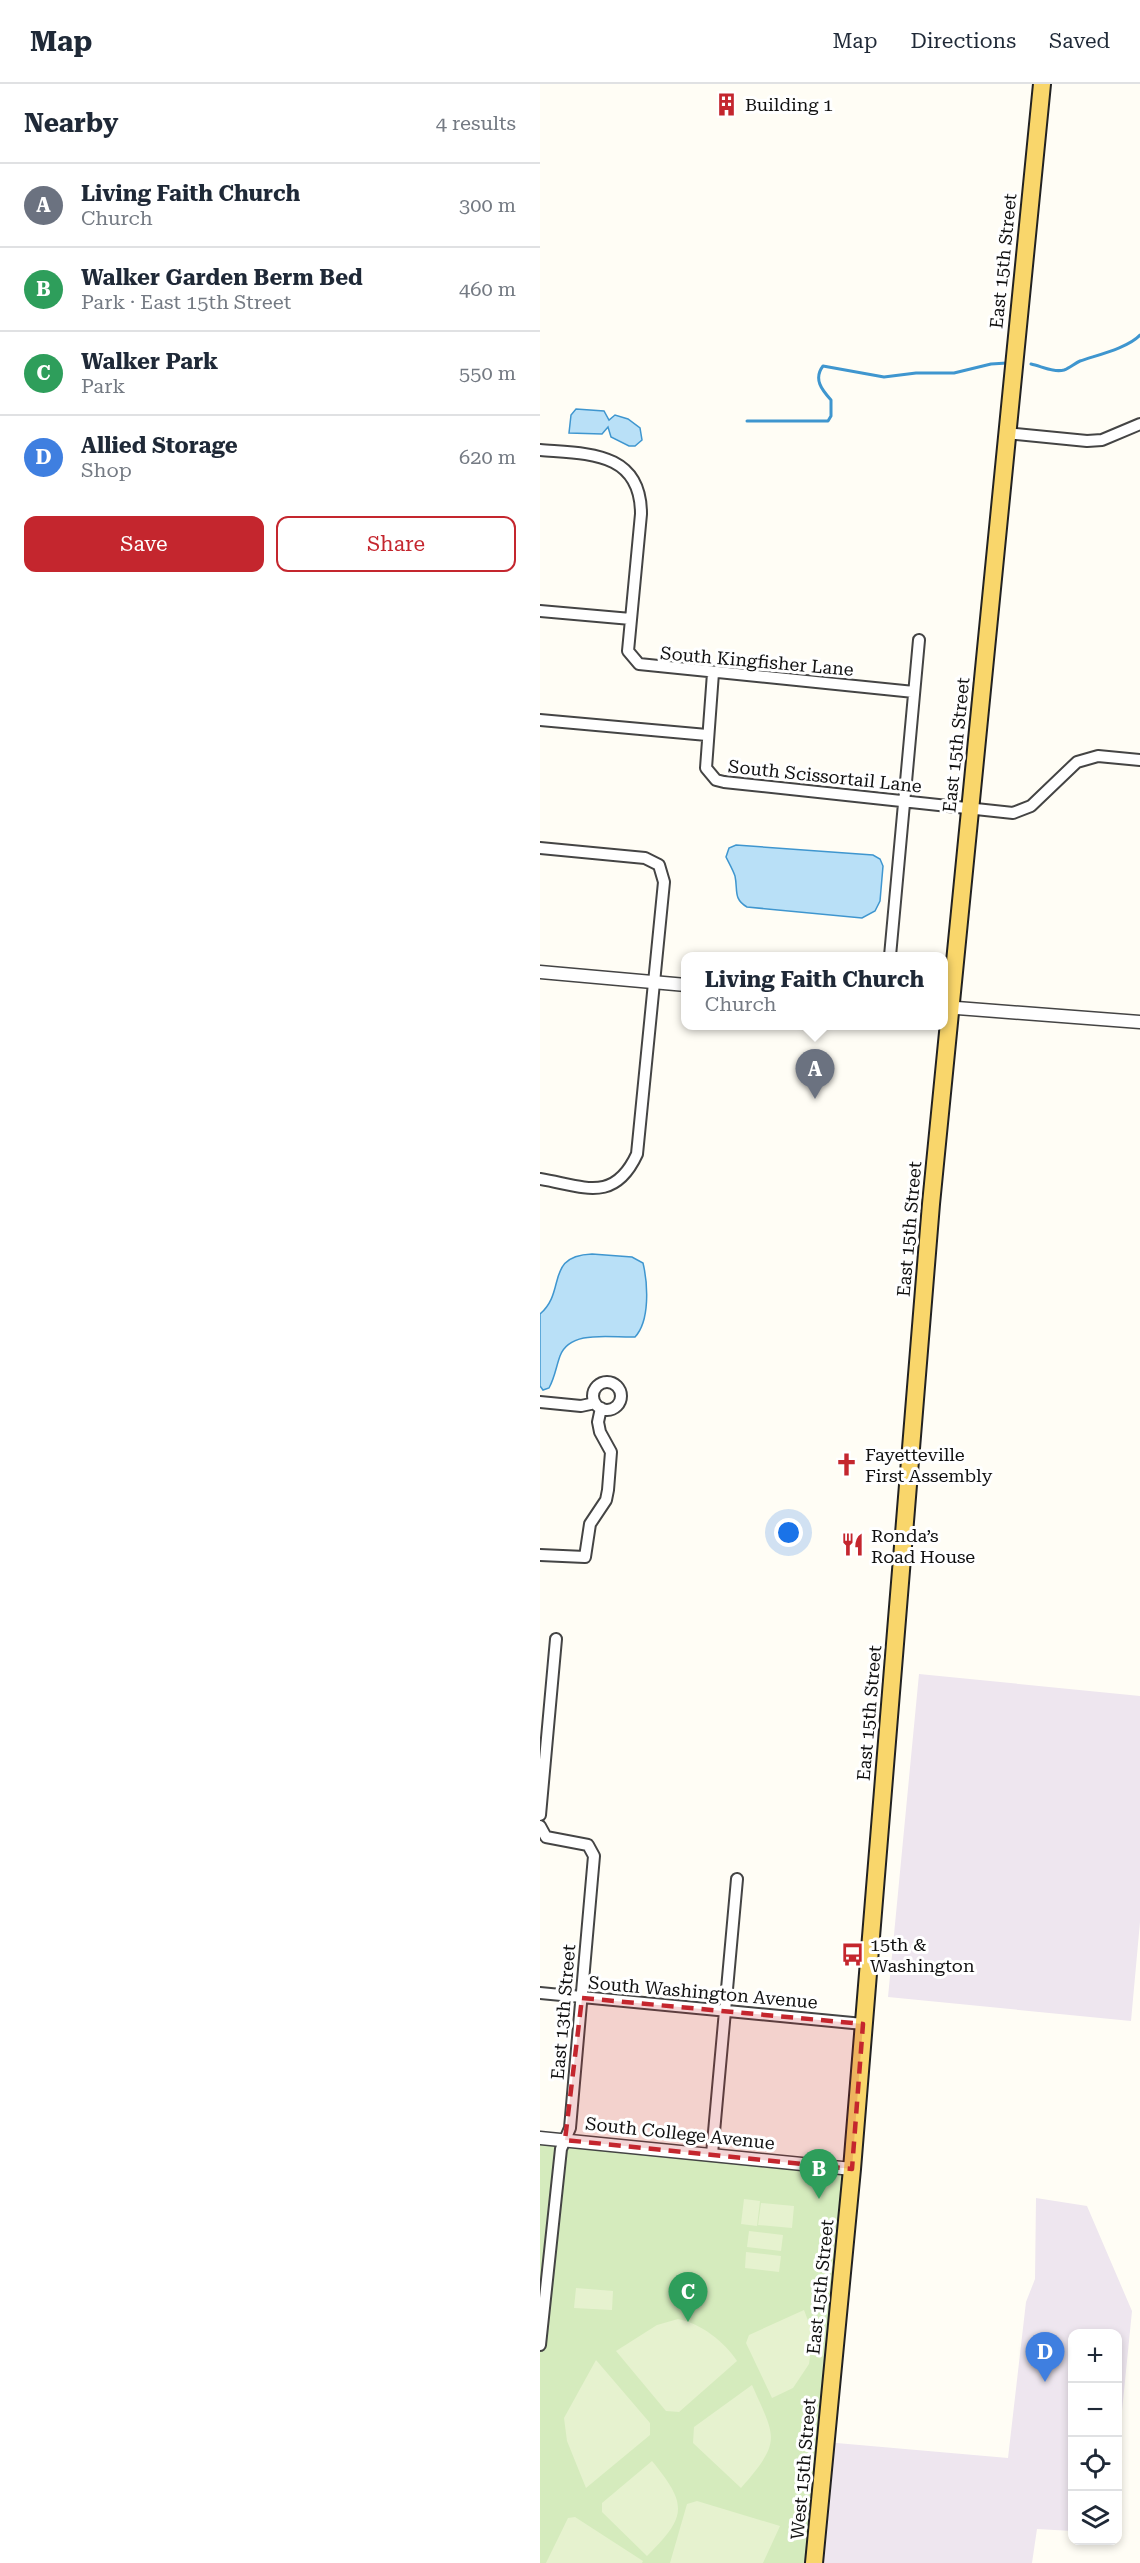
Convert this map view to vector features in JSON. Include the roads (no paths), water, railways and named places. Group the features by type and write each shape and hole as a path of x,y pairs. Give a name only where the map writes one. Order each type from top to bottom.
{"main road":[{"name":"East 15th Street","path":"948,990 969,809 1005,433 1042,84"},
{"name":"East 15th Street","path":"831,2378 852,2169 944,1030"},
{"name":"West 15th Street","path":"814,2563 831,2378"}],"street":[{"path":"1005,433 1086,441 1102,440 1140,424"},
{"name":"South Kingfisher Lane","path":"540,450 603,457 621,466 634,482 641,502 641,514 628,651 639,664 914,692"},
{"path":"540,611 631,620"},
{"path":"890,952 919,640"},
{"name":"South Scissortail Lane","path":"713,673 706,768 716,780 1013,813 1031,806 1077,762 1098,756 1140,760"},
{"path":"540,720 707,735"},
{"path":"540,848 645,858 659,866 664,882 637,1154 624,1175 608,1187 588,1188 540,1179"},
{"path":"540,972 681,986"},
{"path":"948,1007 1140,1022"},
{"path":"540,1402 598,1406 600,1432 611,1452 606,1500 590,1524 585,1557 540,1555"},
{"path":"540,1815 556,1639"},
{"name":"East 13th Street","path":"540,1826 546,1837 588,1845 594,1856 570,2128 561,2149 540,2345"},
{"path":"712,2154 737,1879"},
{"name":"South Washington Avenue","path":"540,1994 863,2024"},
{"name":"South College Avenue","path":"540,2138 852,2169"}],"water":[{"path":"576,409 604,411 609,420 615,415 628,419 640,428 642,440 635,446 629,446 611,437 608,427 602,434 569,433 571,415"},
{"path":"736,845 873,855 880,859 883,866 880,901 875,911 862,918 747,907 738,897 735,876 726,857 729,848"},
{"path":"592,1254 632,1257 643,1263 647,1291 643,1322 635,1337 582,1338 565,1347 549,1388 543,1390 540,1386 540,1314 548,1305 558,1276 567,1261 577,1256"}],"waterway":[{"path":"1031,364 1052,370 1064,370 1080,361 1120,347 1140,335"},
{"path":"747,421 828,421 831,416 831,400 819,380 823,366 884,377 916,373 954,373 991,364 1007,363"}],"place":[{"name":"Building 1","path":"727,104"},
{"name":"Living Faith Church","path":"815,1099"},
{"name":"Fayetteville First Assembly","path":"847,1464"},
{"name":"Ronda’s Road House","path":"853,1545"},
{"name":"15th & Washington","path":"852,1954"},
{"name":"Walker Garden Berm Bed","path":"819,2199"},
{"name":"Walker Park","path":"688,2322"},
{"name":"Allied Storage","path":"1045,2382"}]}
